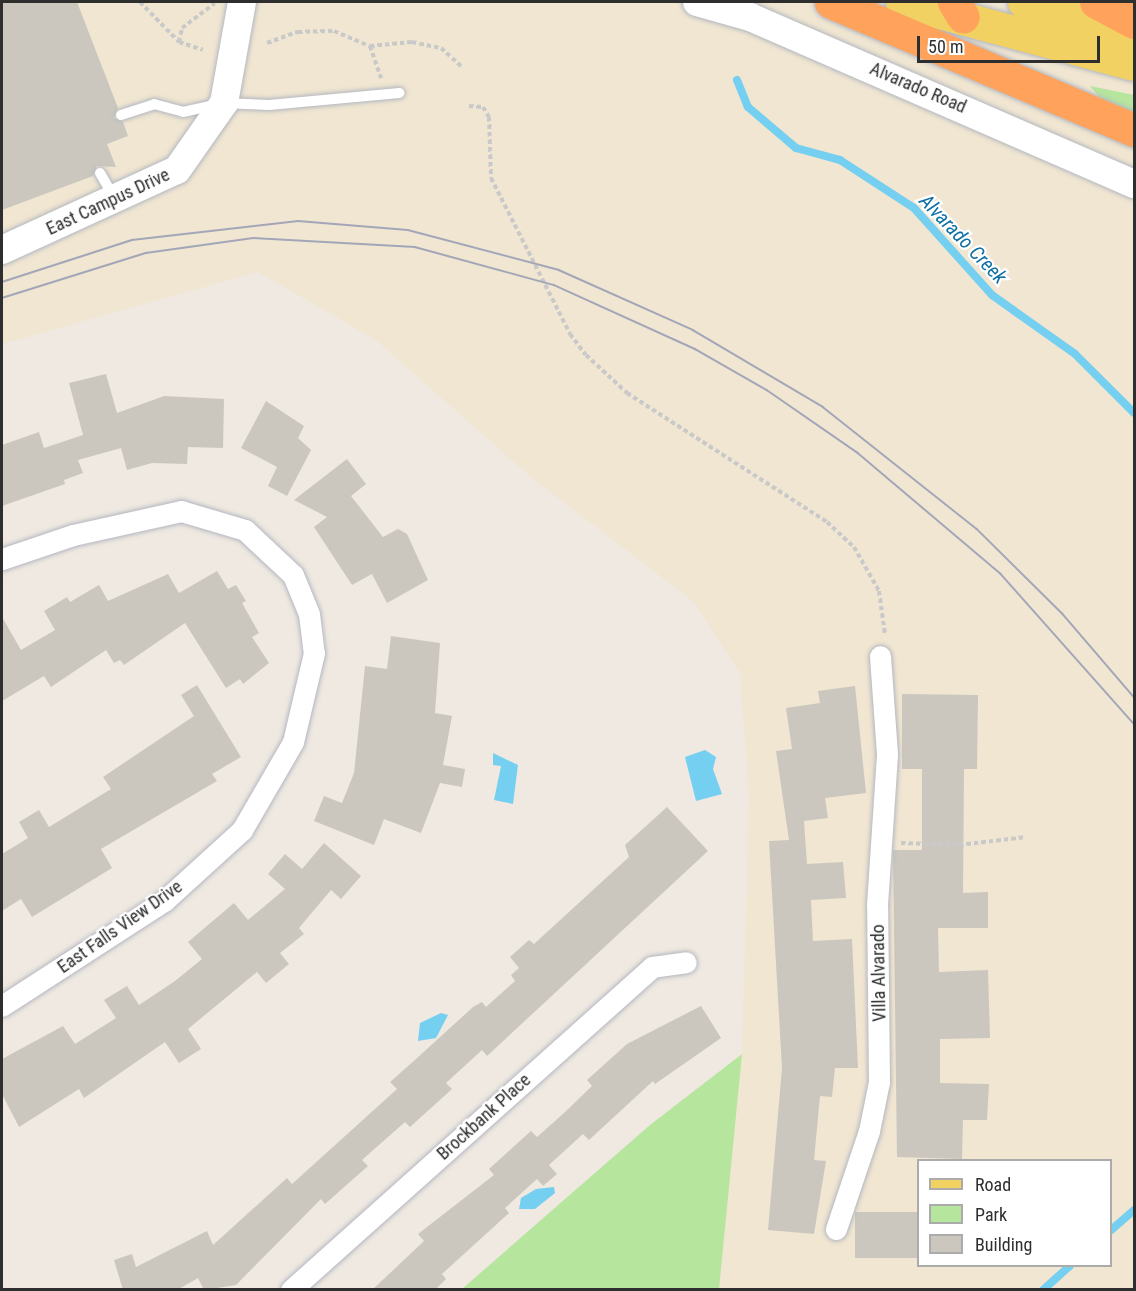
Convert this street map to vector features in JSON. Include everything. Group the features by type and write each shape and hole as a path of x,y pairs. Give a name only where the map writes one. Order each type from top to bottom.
{"highway":[{"path":"831,2 1134,130"},
{"path":"1096,2 1134,22"}],"main road":[{"path":"902,2 958,9 1134,64"},
{"path":"1024,2 1134,32"}],"street":[{"name":"East Campus Drive","path":"2,250 116,200 177,170 224,103 242,2"},
{"name":"Alvarado Road","path":"697,2 750,16 1134,184"},
{"name":"East Falls View Drive","path":"2,559 73,535 182,511 245,530 293,575 309,614 314,653 305,707 293,742 242,830 164,901 2,1006"},
{"name":"Villa Alvarado","path":"836,1229 869,1131 879,1082 877,959 883,842 884,711 880,656"},
{"name":"Brockbank Place","path":"291,1290 652,967 686,962"}],"lane":[{"path":"121,115 154,104 183,112 224,103 269,105 399,93"},
{"path":"100,173 116,200"}],"path":[{"path":"140,2 179,42 203,50"},
{"path":"179,42 182,28 217,2"},
{"path":"267,43 298,32 334,31 370,46 412,42 441,48 461,66"},
{"path":"370,46 381,78"},
{"path":"469,106 483,107 489,117 491,178 570,334 627,393 827,522 854,547 879,591 886,628 880,656"},
{"path":"883,842 959,845 1026,837"}],"shaded area":[{"path":"2,2 1134,2 1134,1289 718,1289 742,1054 749,797 740,673 693,601 532,478 376,340 258,272 2,344"}],"green space":[{"path":"1090,86 1134,95 1134,117 1101,99"},
{"path":"742,1054 719,1289 462,1289 650,1125"}],"water":[{"path":"705,750 716,757 713,769 722,794 696,801 685,757"},
{"path":"493,753 518,765 513,804 494,800 501,766 493,765"},
{"path":"441,1013 448,1015 436,1038 418,1041 420,1023"},
{"path":"554,1187 555,1193 535,1209 519,1209 521,1198 536,1189"}],"building":[{"path":"2,2 77,2 118,108 114,118 123,122 128,136 107,144 116,167 97,166 93,176 2,210"},
{"path":"106,374 117,413 164,396 224,399 223,448 188,447 187,464 152,463 127,470 121,448 78,460 83,473 64,480 65,484 2,506 2,445 39,432 44,448 83,435 69,383"},
{"path":"266,401 304,426 298,438 311,450 287,496 268,486 277,467 241,448"},
{"path":"347,459 366,484 351,496 383,537 398,529 407,534 428,580 387,603 372,574 352,585 314,527 327,517 294,500"},
{"path":"217,571 228,589 236,585 246,601 242,603 259,633 252,637 269,663 243,684 240,679 226,688 185,623 124,665 120,660 114,663 106,650 51,687 44,676 2,701 2,617 21,650 55,630 44,611 67,597 70,602 99,585 108,601 168,574 179,593"},
{"path":"391,636 440,643 435,713 452,716 443,765 465,769 462,787 440,783 421,833 384,819 374,845 314,821 324,796 342,803 354,773 365,666 387,669"},
{"path":"197,685 241,757 212,774 217,781 101,849 112,868 32,917 21,899 2,911 2,854 28,838 19,822 39,810 49,827 111,789 103,777 194,716 181,695"},
{"path":"855,686 866,793 825,798 828,818 804,821 807,864 843,862 846,898 811,900 813,941 852,939 858,1068 835,1068 832,1097 820,1096 814,1160 826,1161 814,1234 768,1230 782,1068 769,841 789,840 776,751 792,749 786,708 820,703 818,691"},
{"path":"902,694 978,695 977,769 964,769 963,893 988,892 988,928 938,928 939,972 988,970 990,1038 940,1039 940,1083 989,1084 987,1120 963,1120 962,1159 897,1157 893,850 922,850 922,769 902,769"},
{"path":"667,807 708,851 487,1056 482,1050 446,1083 452,1089 410,1127 405,1122 362,1160 368,1166 325,1204 321,1199 236,1285 204,1290 198,1278 177,1290 123,1290 114,1260 132,1254 136,1267 207,1231 213,1245 287,1178 292,1184 397,1089 390,1082 473,1007 482,1002 486,1007 515,981 511,975 519,968 510,957 529,940 534,944 629,857 625,845"},
{"path":"324,843 361,876 341,899 331,890 299,928 304,934 280,953 289,964 266,983 257,972 188,1029 201,1049 179,1063 165,1042 84,1098 79,1089 19,1127 2,1094 2,1059 63,1026 75,1044 116,1018 104,1000 127,986 139,1005 175,981 202,959 188,942 234,903 248,920 285,889 268,874 285,854 302,869"},
{"path":"701,1006 721,1038 655,1084 653,1081 589,1140 583,1134 549,1165 557,1174 543,1186 537,1179 505,1208 509,1213 442,1274 446,1279 435,1290 372,1290 424,1241 418,1234 494,1175 489,1169 531,1131 537,1137 564,1113 592,1086 587,1080 627,1044"},
{"path":"855,1212 917,1212 917,1258 855,1258"}],"waterway":[{"name":"Alvarado Creek","path":"737,80 748,107 796,148 840,160 914,208 992,295 1075,354 1134,413"},
{"name":"Alvarado Creek","path":"1112,1229 1134,1210"},
{"name":"Alvarado Creek","path":"1043,1290 1069,1267"}],"tram line":[{"path":"2,282 132,240 298,221 408,230 559,270 693,330 823,407 977,529 1062,613 1134,697"},
{"path":"2,298 146,253 253,238 415,247 554,285 695,349 767,390 858,453 1001,574 1134,724"}]}
